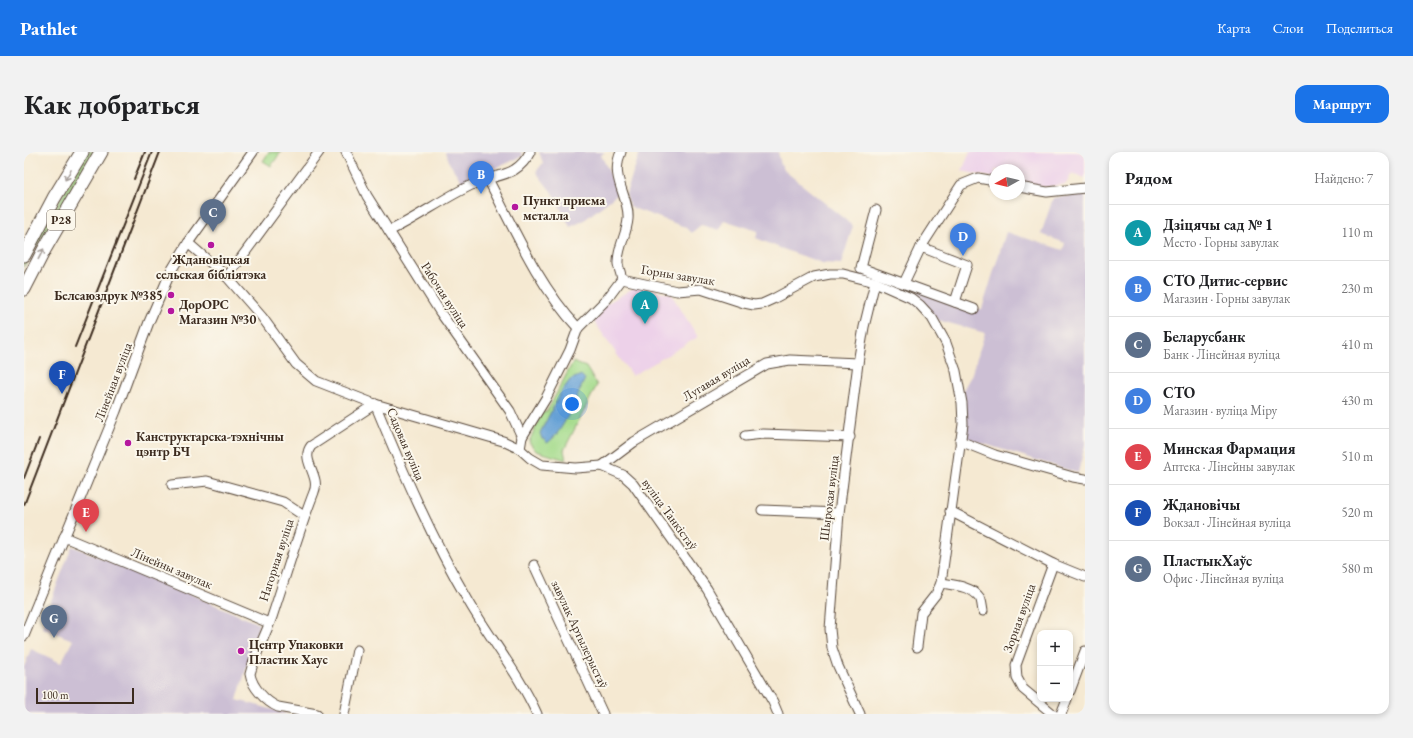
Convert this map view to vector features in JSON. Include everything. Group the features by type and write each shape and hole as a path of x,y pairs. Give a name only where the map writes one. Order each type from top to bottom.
{"highway":[{"name":"Р28","path":"24,255 54,198 82,152"},
{"name":"Р28","path":"24,289 44,250 101,152"}],"street":[{"name":"Лінейная вуліца","path":"24,636 116,411 149,322 172,271 188,244 253,152"},
{"path":"227,277 319,152"},
{"name":"Рабочая вуліца","path":"346,152 367,196 440,312 510,411 522,438"},
{"path":"389,231 407,223 440,202 478,182 500,177 515,170 524,163 530,152"},
{"name":"Горны завулак","path":"621,152 619,157 618,177 628,217 618,264 622,279"},
{"path":"904,284 921,247 961,184 978,178 989,180"},
{"path":"488,180 521,246 548,292 562,312 578,328"},
{"path":"1025,188 1047,192 1085,188"},
{"path":"876,210 861,268 974,309"},
{"name":"Садовая вуліца","path":"188,244 227,277 262,317 296,364 305,373 316,381 374,404 400,467 439,548 470,603 526,690 537,714"},
{"path":"921,247 967,265 955,302"},
{"name":"Горны завулак","path":"622,279 677,291 700,290 744,303 762,304 814,277 830,274 843,274 874,282 911,298 932,318 942,336 956,371 962,403 960,441"},
{"name":"Горны завулак","path":"522,438 546,398 570,350 578,328 607,299 622,279"},
{"name":"Шырокая вуліца","path":"860,714 838,666 832,648 830,628 839,513 850,437 858,363 874,282"},
{"name":"Лугавая вуліца","path":"602,466 634,442 767,364 790,360 858,363"},
{"name":"вуліца Танкістаў","path":"374,404 503,441 520,449 530,458 542,465 576,468 602,466 623,475 633,484 649,505 707,589 773,702 778,714"},
{"name":"Нагорная вуліца","path":"317,714 278,707 272,704 251,682 250,674 253,663 270,623 304,516 316,487 315,476 308,459 307,451 311,446 374,404"},
{"path":"745,436 763,434 850,437"},
{"path":"520,449 522,438"},
{"path":"917,647 921,613 936,594 941,583 960,441 995,455 1073,477 1085,478"},
{"path":"172,485 207,481 283,502 304,516"},
{"path":"762,510 839,513"},
{"path":"950,511 1054,564 1085,577"},
{"name":"Лінейны завулак","path":"64,537 270,623"},
{"name":"Зорная вуліца","path":"1053,714 1024,689 1017,678 1016,665 1054,564"},
{"name":"завулак Артылерыстаў","path":"534,565 603,714"},
{"path":"941,583 960,586 972,591 980,598 983,611"},
{"path":"344,714 357,650"},
{"path":"1073,684 1082,665 1085,651"},
{"path":"1061,714 1066,702"}],"shaded area":[{"path":"445,152 521,152 523,156 494,169 495,173 490,176 486,168 463,184 448,161"},
{"path":"539,152 605,152 601,155 619,193 583,221 570,227 554,195 536,172 543,163"},
{"path":"640,152 778,152 781,165 785,171 853,226 841,264 822,263 780,248 756,238 758,231 724,220 719,230 701,225 691,233 685,227 630,207 626,194"},
{"path":"970,152 1079,152 1085,155 1085,178 1072,173 1066,184 1044,187 1025,185 1025,164 989,164 989,177 962,171"},
{"path":"1085,194 1085,445 1078,473 962,437 963,390 971,376 985,333 938,320 886,285 889,278 974,309 982,309 1006,232 1063,250 1065,243 1041,234 1053,198"},
{"path":"637,286 671,294 698,337 632,376 593,320 599,316 599,308"},
{"path":"72,546 179,589 259,624 237,700 289,714 24,714 24,667 31,649 61,663 73,640 42,628 44,619"}],"green space":[{"path":"88,152 93,152 24,267 24,261"},
{"path":"269,152 281,152 271,166 263,161"},
{"path":"573,362 586,367 597,385 564,450 566,460 536,451 529,442 541,414 547,411"}],"water":[{"path":"581,375 585,379 564,424 547,443 542,439 540,433 561,392 570,380"}],"railway":[{"path":"134,179 145,152"},
{"path":"75,347 152,152"},
{"path":"24,505 160,152"},
{"path":"24,478 39,439"}],"place":[{"name":"СТО Дитис-сервис","path":"481,194"},
{"name":"Пункт приема металла","path":"515,207"},
{"name":"Беларусбанк","path":"213,232"},
{"name":"Ждановіцкая сельская бібліятэка","path":"211,245"},
{"name":"СТО","path":"963,256"},
{"name":"Белсаюздрук №385","path":"171,295"},
{"name":"ДорОРС Магазин №30","path":"171,311"},
{"name":"Дзіцячы сад № 1","path":"645,324"},
{"name":"Ждановічы","path":"62,394"},
{"name":"Канструктарска-тэхнічны цэнтр БЧ","path":"128,443"},
{"name":"Минская Фармация","path":"86,532"},
{"name":"ПластыкХаўс","path":"54,638"},
{"name":"Центр Упаковки Пластик Хаус","path":"241,651"}]}
